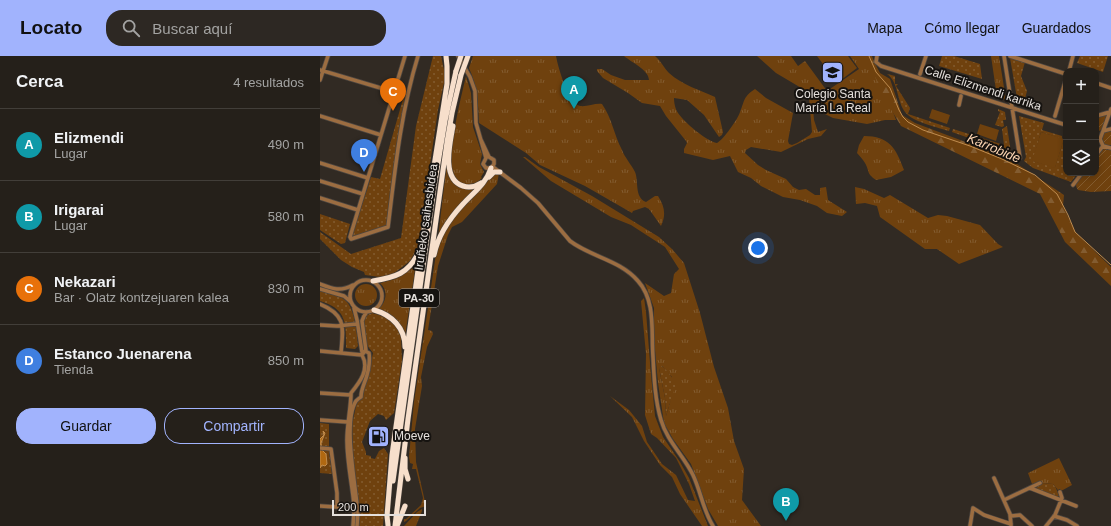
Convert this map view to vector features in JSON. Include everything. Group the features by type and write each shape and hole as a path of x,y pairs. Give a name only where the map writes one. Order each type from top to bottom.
{"highway":[{"path":"388,526 387,516 392,455 421,249 445,96 447,74 446,56"},
{"name":"Iruñeko saihesbidea","path":"388,526 434,187 445,121 454,78 461,56"},
{"name":"Iruñeko saihesbidea","path":"396,526 404,449 447,142 461,75 468,56"},
{"path":"445,96 454,78"},
{"path":"459,84 450,156 449,170 451,176 459,185 467,188 475,186 485,179 491,167"},
{"path":"488,177 491,167"},
{"path":"425,301 430,286 434,253 441,233 454,214 488,177 494,172 500,172"},
{"path":"373,281 390,278 401,274 412,265 421,249"},
{"path":"374,310 388,315 399,327 404,336 404,367"},
{"path":"404,449 405,469 408,479"},
{"path":"396,526 405,506"}],"street":[{"path":"320,80 322,70 328,56"},
{"path":"405,56 350,237 352,239 388,227 403,116 411,77 418,56"},
{"path":"458,56 470,76 475,91 476,123 487,158"},
{"path":"920,74 926,56"},
{"path":"1004,56 1020,158"},
{"path":"1010,56 1063,73"},
{"path":"1070,68 1073,56"},
{"name":"Calle Elizmendi karrika","path":"876,57 877,64 881,66 1063,124"},
{"path":"322,70 394,92"},
{"path":"1099,84 1111,88"},
{"path":"1055,116 1063,89"},
{"name":"Calle Elizmendi karrika","path":"959,105 961,96"},
{"path":"1099,115 1110,110"},
{"path":"1103,131 1110,110"},
{"path":"320,116 381,135"},
{"path":"1099,134 1103,131 1111,129"},
{"path":"1099,138 1103,146 1111,148"},
{"path":"1099,151 1103,146"},
{"path":"487,158 483,162 484,166 491,167 500,172 538,203 570,241 583,250 620,266 630,272 639,281 646,294 650,307 653,364 661,421 670,440 693,476 713,526"},
{"path":"487,158 493,159 491,167"},
{"path":"320,163 368,178"},
{"path":"491,167 508,178"},
{"path":"1073,185 1080,176"},
{"path":"320,181 363,194"},
{"path":"320,198 358,210"},
{"path":"320,284 338,289 345,289 362,280 373,281 381,289 382,294 380,304 374,310 362,312 344,296 320,289"},
{"path":"351,302 351,291 357,282"},
{"path":"320,304 331,308 336,312 342,326 341,353"},
{"path":"354,306 364,367 362,378 355,390 352,392 348,422 348,454 357,526"},
{"path":"354,506 350,433 352,413 357,400 361,397 360,392 367,376 369,353 366,351 362,321 367,312"},
{"path":"320,324 342,326 356,324"},
{"path":"320,351 362,355 368,357"},
{"path":"362,355 366,351"},
{"path":"355,390 360,392"},
{"path":"320,393 351,396 357,400"},
{"path":"320,420 348,422"},
{"path":"321,448 331,449 337,487 337,507"},
{"path":"970,526 973,508 984,515 1011,525 1011,516 994,478"},
{"path":"1004,500 1040,483"},
{"path":"1030,488 1076,506"},
{"path":"1046,526 1054,516 1062,498 1060,492"},
{"path":"320,506 354,506 360,509 356,512 353,526"},
{"path":"1011,516 1020,515 1032,526"},
{"path":"1054,516 1071,522 1076,526"}],"green space":[{"path":"433,56 441,56 444,70 444,83 438,110 418,247 410,261 393,274 380,277 365,275 364,272 341,260 320,239 320,232 351,254 401,238 416,126"},
{"path":"473,56 556,56 564,84 571,98 580,106 602,104 611,121 623,153 635,172 638,193 642,200 646,202 655,196 658,196 660,200 664,215 661,226 649,209 645,207 633,211 632,213 585,186 540,165 526,153 479,123 476,89 469,68"},
{"path":"624,56 655,56 674,77 685,84 715,97 723,132 719,137 704,115 687,100 674,98 675,106 681,117 696,131 712,142 717,143 723,138 739,115 746,97 755,89 766,98 793,113 788,141 789,144 792,145 797,143 810,135 812,132 809,98 803,89 776,73 757,56 791,56 798,66 805,61 827,91 859,69 850,56 872,56 896,120 885,120 867,124 833,118 813,108 814,120 818,132 827,129 821,136 808,139 781,152 751,147 746,150 745,153 758,165 786,179 793,187 799,190 806,189 815,195 820,195 820,188 826,187 828,200 847,212 842,216 827,213 817,206 800,200 783,197 761,186 751,178 738,172 730,156 713,160 684,153 687,143 686,141 660,106 642,103 603,78 597,71 597,69 602,69 611,75 625,80 649,80 648,76 643,70"},
{"path":"817,56 848,56 857,68 837,83"},
{"path":"862,56 871,56 880,73 890,79 902,115 915,123 1008,158 1064,195 1063,206 1075,232 1111,267 1111,286 1065,242 1040,194 901,126"},
{"path":"942,56 954,56 980,64 982,79 939,66"},
{"path":"991,56 999,56 1006,100 997,97"},
{"path":"1080,56 1108,56 1103,72 1099,71 1099,68 1091,68 1077,63"},
{"path":"1010,58 1025,62 1021,76 1027,91 1023,106 1018,104"},
{"path":"887,74 895,76 895,84 898,84 896,86 910,108 908,114 950,128 949,131 911,118 901,106 894,83"},
{"path":"466,76 471,93 473,127 482,154 480,164 484,172 481,177 482,178 474,185 463,184 454,178 451,157 455,128"},
{"path":"403,99 405,100 386,226 354,237 352,236 371,177 380,179"},
{"path":"932,109 950,115 947,124 929,118"},
{"path":"998,109 1005,112 1006,120 1003,120 1004,126 1002,127 995,125 1000,112"},
{"path":"1107,113 1102,129 1099,131 1099,116"},
{"path":"1019,116 1044,123 1042,130 1062,136 1062,139 1041,132 1033,161 1055,167 1063,142 1063,176 1076,176 1071,182 1033,168 1024,161 1026,157"},
{"path":"980,124 999,130 996,141 977,134"},
{"path":"1007,126 1011,153 952,132 953,129 1004,145 1002,129"},
{"path":"1111,131 1111,145 1106,145 1103,143 1102,138 1104,133"},
{"path":"1041,132 1063,139 1055,168 1032,161"},
{"path":"864,136 880,138 886,141 898,155 904,170 891,177 876,180 873,178 869,174 865,163 857,153"},
{"path":"1104,149 1111,150 1111,191 1091,192 1078,190 1076,183 1080,176 1099,176 1099,154"},
{"path":"523,157 592,196 659,237 684,263 700,313 714,367 728,408 734,441 744,469 742,500 761,526 718,526 708,509 691,464 673,439 664,423 658,383 654,339 654,308 645,283 664,296 671,293 674,274 679,269 665,247 631,225 611,217 551,181","holes":["662,366 672,377 670,403 666,416 665,398 659,368"]},
{"path":"447,162 449,176 454,184 463,187 477,187 449,217 438,238"},
{"path":"499,173 497,184 462,222 452,227 438,266 428,330 432,331 433,334 427,347 421,377 422,386 415,429 416,462 426,506 420,508 404,522 404,519 406,519 421,505 423,498 416,469 412,469 413,464 410,463 409,457 414,402 436,254 444,233 452,220 493,175"},
{"path":"855,187 864,189 884,198 890,195 928,218 938,215 947,216 980,225 998,244 1003,247 959,264 937,249 925,249 880,217 877,206 865,203 856,204"},
{"path":"320,214 350,224 345,243 341,244 320,230"},
{"path":"413,268 415,270 405,336 395,319 378,309 385,300 385,290 380,283 395,279"},
{"path":"366,284 374,287 377,295 374,303 366,306 358,303 355,295 358,287"},
{"path":"320,291 342,298 350,306 353,312 357,334 358,346 355,349 346,348 346,331 343,318 335,308 320,301"},
{"path":"644,298 655,416 663,437 689,478 708,526 702,526 680,494 672,477 660,465 644,441 632,417 610,396 629,410 642,426 647,442 662,464 676,475 688,500 695,501 689,484 676,458 657,438 651,434 645,415 646,354 641,301"},
{"path":"372,313 391,320 397,327 401,337 402,361 394,413 386,420 384,416 378,414 370,421 362,442 366,455 371,456 371,458 375,459 379,451 384,448 388,454 383,526 358,526 358,505 352,425 356,406 362,396 367,380 373,353 366,344 363,320 367,315"},
{"path":"660,365 667,371 676,384 666,416 665,398 659,368"},
{"path":"320,423 329,424 329,447 320,446"},
{"path":"320,449 329,450 332,474 320,473"},
{"path":"1059,458 1072,485 1061,491 1060,489 1058,490 1053,484 1042,483 1041,481 1032,484 1028,473"},
{"path":"1042,483 1053,484 1059,496 1057,497 1036,489 1037,486"},
{"path":"422,509 416,526 404,526 417,512"}],"shaded area":[{"path":"323,431 325,433 321,443 322,450 326,454 327,464 325,466 322,465 320,468 320,439 324,435"}],"waterway":[{"name":"Karrobide","path":"869,56 876,72 890,88 899,110 908,122 923,130 1002,159 1035,175 1057,194 1075,232 1111,265"}],"place":[{"name":"Colegio Santa María La Real","path":"833,73"},
{"name":"Elizmendi","path":"574,109"},
{"name":"Nekazari","path":"393,111"},
{"name":"Estanco Juenarena","path":"364,172"},
{"name":"Moeve","path":"378,436"},
{"name":"Irigarai","path":"786,521"}]}
